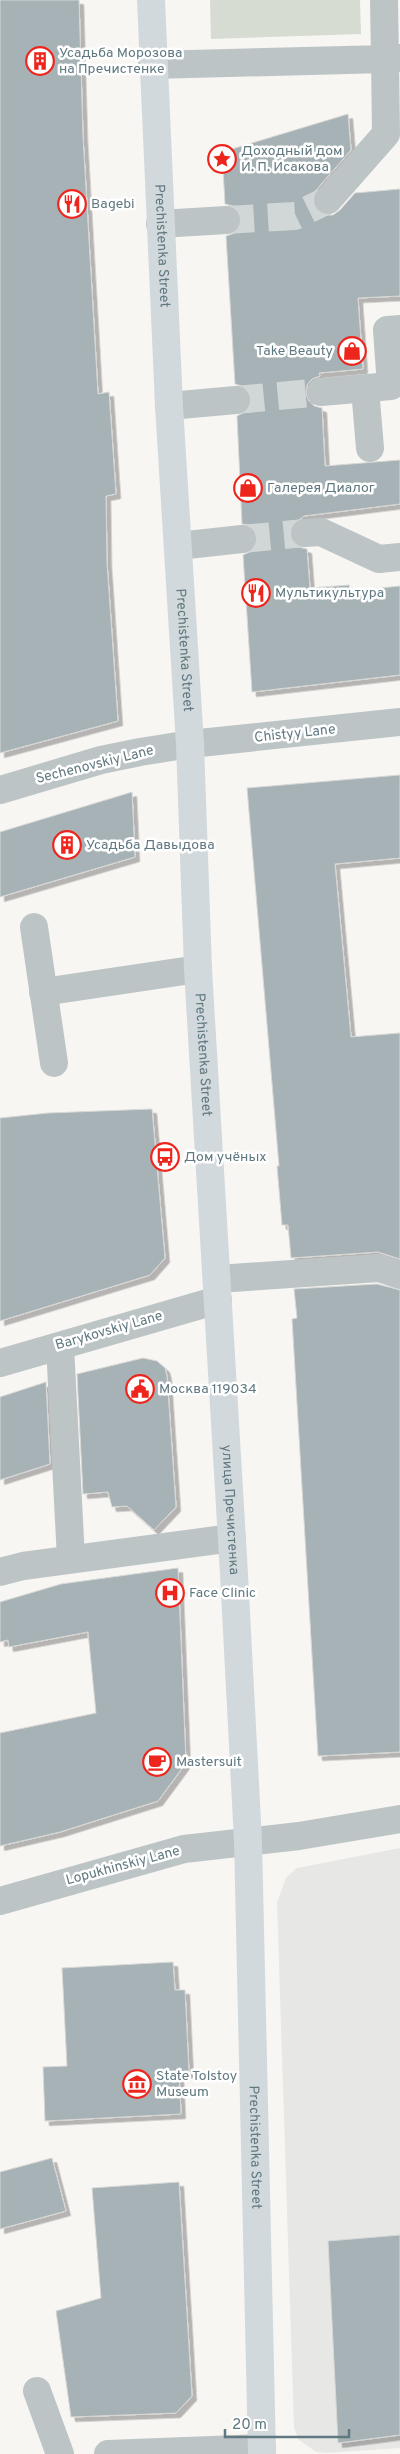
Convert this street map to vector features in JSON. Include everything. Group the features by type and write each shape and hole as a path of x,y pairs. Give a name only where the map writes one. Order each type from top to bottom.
{"main road":[{"name":"Prechistenka Street","path":"151,0 152,65 169,406 190,744 198,969 217,1290"},
{"name":"улица Пречистенка","path":"217,1290 248,1841"},
{"name":"Prechistenka Street","path":"248,1841 262,2451"}],"street":[{"path":"328,200 386,134 392,58 384,0"},
{"path":"152,65 392,58"},
{"path":"160,224 226,220"},
{"path":"321,392 391,386 387,330 400,329"},
{"path":"365,388 370,448"},
{"path":"169,406 236,400"},
{"path":"305,534 321,532 379,559 400,557"},
{"path":"178,546 242,539"},
{"name":"Chistyy Lane","path":"190,744 400,722"},
{"name":"Sechenovskiy Lane","path":"0,790 101,760 190,744"},
{"path":"34,928 54,1063"},
{"path":"43,992 198,969"},
{"name":"Barykovskiy Lane","path":"0,1363 60,1346 217,1290 379,1268 400,1275"},
{"path":"60,1346 71,1559"},
{"path":"0,1572 23,1566 232,1538"},
{"name":"Lopukhinskiy Lane","path":"0,1902 184,1849 299,1836 400,1819"},
{"path":"37,2391 60,2454"},
{"path":"108,2454 262,2451"}],"shaded area":[{"path":"210,0 360,0 361,34 211,39"},
{"path":"400,1848 400,2448 316,2452 299,2440 294,2428 277,1902 286,1878 297,1868"}],"building":[{"path":"0,0 79,0 83,137 98,394 109,392 116,494 106,496 107,563 118,721 0,753"},
{"path":"348,114 351,150 316,190 313,196 313,205 318,212 324,215 333,215 355,193 400,189 400,296 358,298 363,369 319,373 320,376 312,379 307,385 306,394 314,406 322,408 325,466 400,460 400,504 304,516 291,526 290,534 292,542 298,547 307,549 310,588 349,585 351,591 400,586 400,675 252,692 243,555 252,551 256,546 258,538 254,529 249,525 242,524 237,416 245,412 250,406 252,399 248,391 242,386 235,384 226,236 235,233 240,227 242,220 239,211 233,206 225,204 222,152"},
{"path":"400,775 400,858 335,864 351,1037 400,1033 400,1259 378,1252 291,1258 288,1225 282,1225 277,1166 279,1166 247,788"},
{"name":"Усадьба Давыдова","path":"132,792 135,857 0,897 0,832"},
{"path":"152,1109 165,1258 150,1275 0,1321 0,1118 48,1113"},
{"path":"377,1284 400,1290 400,1752 318,1756 292,1319 297,1318 294,1289"},
{"path":"143,1358 157,1361 165,1368 167,1376 176,1507 154,1530 127,1506 112,1507 108,1492 83,1494 77,1374"},
{"path":"46,1382 50,1464 0,1480 0,1397"},
{"path":"178,1568 186,1763 158,1801 60,1832 0,1846 0,1733 96,1713 88,1632 9,1647 8,1640 0,1642 0,1602 61,1584"},
{"path":"173,1962 175,1990 185,1990 189,2073 179,2074 181,2114 45,2121 43,2067 67,2066 62,1968"},
{"path":"52,2158 66,2211 0,2229 0,2172"},
{"path":"179,2182 192,2396 176,2413 71,2417 56,2311 101,2298 92,2188"},
{"path":"400,2235 400,2435 338,2443 328,2241"}],"tunnel":[{"path":"226,220 295,216 328,200"},
{"path":"236,400 321,392"},
{"path":"242,539 305,533"}],"place":[{"name":"Усадьба Морозова на Пречистенке","path":"40,61"},
{"name":"Доходный дом И. П. Исакова","path":"222,159"},
{"name":"Bagebi","path":"72,204"},
{"name":"Take Beauty","path":"352,351"},
{"name":"Галерея Диалог","path":"248,488"},
{"name":"Мультикультура","path":"256,593"},
{"name":"Усадьба Давыдова","path":"67,845"},
{"name":"Дом учёных","path":"165,1157"},
{"name":"Москва 119034","path":"140,1389"},
{"name":"Face Clinic","path":"170,1593"},
{"name":"Mastersuit","path":"157,1762"},
{"name":"State Tolstoy Museum","path":"137,2084"}]}
